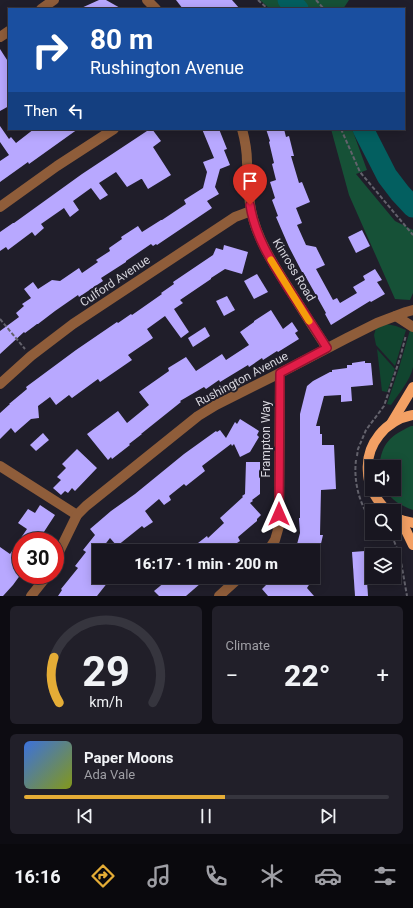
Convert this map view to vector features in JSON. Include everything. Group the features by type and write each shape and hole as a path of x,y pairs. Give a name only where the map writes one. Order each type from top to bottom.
{"main road":[{"path":"381,504 376,499 369,484 367,467 370,450 378,436 390,424 413,387"},
{"path":"390,424 404,416 413,415"},
{"path":"401,519 413,523"},
{"path":"401,523 413,545"}],"street":[{"path":"42,8 54,0"},
{"path":"147,0 155,8"},
{"path":"0,207 57,166 112,130"},
{"name":"Kinross Road","path":"242,130 247,160 248,195 251,212 257,231 275,268 327,348"},
{"name":"Culford Avenue","path":"0,384 31,356 73,324 214,230 235,217 251,212"},
{"name":"Rushington Avenue","path":"64,542 77,515 198,416 216,405 377,323 413,310"},
{"path":"396,316 413,327"},
{"name":"Frampton Way","path":"272,544 279,526 280,373"},
{"path":"0,466 77,515"},
{"path":"30,596 40,584"},
{"path":"219,596 232,584"}],"path":[{"path":"258,0 267,8"},
{"path":"316,0 323,8"},
{"path":"341,130 360,172 413,235"},
{"path":"0,318 31,356"},
{"path":"393,540 400,556 407,596"}],"green space":[{"path":"260,0 349,0 344,8 269,8"},
{"path":"331,130 352,130 367,170 356,174 395,221 413,230 413,293 410,300 395,299 349,195"},
{"path":"386,324 406,330 395,366 376,345 374,335 376,328"},
{"path":"410,330 413,332 412,372 404,387 391,405 387,404 399,368"},
{"path":"377,349 395,369 387,392 382,391"},
{"path":"413,426 413,510 397,502 389,496 401,496 401,460 380,460 388,441 398,433"}],"building":[{"path":"99,0 106,0 120,8 81,8"},
{"path":"176,0 232,0 239,8 182,8"},
{"path":"0,49 8,61 8,107 0,111"},
{"path":"0,126 9,139 11,137 16,143 33,130 77,130 29,164 28,162 0,182 0,161 9,155 0,142"},
{"path":"148,130 153,130 161,141 153,147 171,175 148,189 142,179 127,187 116,172 99,183 108,195 100,200 91,188 73,201 79,210 70,217 64,208 41,224 44,228 35,236 32,232 8,250 6,247 0,251 0,232 82,174"},
{"path":"202,130 219,130 227,149 224,150 230,165 220,169 215,187 219,194 207,201 212,208 157,245 156,244 153,246 151,244 101,278 103,281 79,297 78,295 25,333 24,332 0,354 0,331 19,317 16,313 24,306 22,304 31,298 24,289 33,282 38,289 52,280 60,281 79,268 82,273 98,262 96,260 110,251 109,248 122,239 121,237 138,226 142,232 186,204 184,200 203,188 207,172 203,162 214,158"},
{"path":"266,130 284,130 286,137 289,136 294,156 291,156 299,183 302,182 310,202 296,208 302,223 297,225 306,245 316,247 325,265 316,269 333,300 337,298 340,303 357,293 353,287 365,280 363,276 375,269 382,280 377,282 385,294 371,302 370,301 331,325 325,314 326,313 289,247 276,217 278,216 272,200 275,198 270,182 276,180 272,164 274,163"},
{"path":"362,230 370,246 356,253 348,237"},
{"path":"224,245 248,252 242,274 225,269 180,300 183,303 174,309 189,332 181,338 165,316 147,329 153,338 128,355 132,360 100,382 98,379 72,398 69,395 56,405 50,397 38,406 39,418 31,419 15,433 11,428 0,439 0,413 27,389 26,387 76,350 117,322 118,323 131,314 132,315 162,294 161,293 174,284 173,282 213,255 216,248 223,250"},
{"path":"257,274 268,292 254,299 244,281"},
{"path":"227,296 235,310 224,316 216,301"},
{"path":"271,310 283,329 292,322 298,331 295,333 299,339 263,360 262,358 249,367 248,365 220,382 219,380 206,389 204,387 180,401 181,402 112,459 111,457 108,460 87,434 118,411 127,423 149,405 139,392 169,371 168,368 186,357 196,371 222,354 226,360 249,345 240,332"},
{"path":"205,327 210,336 193,347 188,338"},
{"path":"365,361 365,363 371,363 373,385 351,387 352,401 341,402 341,395 324,396 316,426 320,426 322,445 334,445 336,489 321,490 320,535 323,535 320,548 320,544 297,544 300,533 300,414 307,386 313,381 332,372 332,370 347,368 347,365 352,365 352,363"},
{"path":"240,419 259,431 257,435 259,437 250,452 240,457 234,444 232,446 231,444 202,466 205,471 186,486 184,484 169,496 171,500 164,505 159,499 145,511 153,522 144,528 142,526 120,544 115,544 110,538 105,544 92,544 92,584 106,584 97,596 58,596 62,590 61,589 78,568 75,566 86,552 83,550 95,535 90,529 184,454 216,431 217,432 220,430 226,438 235,422 237,424"},
{"path":"43,433 49,440 36,451 30,445"},
{"path":"77,449 97,468 75,491 72,488 68,493 65,491 61,495 53,488 61,480 57,477 66,468 62,464"},
{"path":"246,462 260,462 260,494 250,503 261,515 257,521 238,537 240,541 237,543 238,544 199,544 198,543 207,536 208,538 224,523 220,518 245,494"},
{"path":"40,505 55,515 44,532 25,532 27,529 18,523 28,509 35,513"},
{"path":"0,547 10,554 12,551 12,584 14,584 3,596 0,596"},
{"path":"365,551 365,584 367,584 368,596 355,596 352,552"},
{"path":"162,584 200,584 186,596 159,596 154,591"},
{"path":"267,584 310,584 307,588 314,596 268,596 262,589"}],"waterway":[{"path":"288,0 297,8"},
{"path":"364,130 387,176 413,207"}],"slow traffic":[{"path":"271,260 309,321"}],"route":[{"path":"250,205 257,231 265,250 327,348 280,373 279,514"}]}
